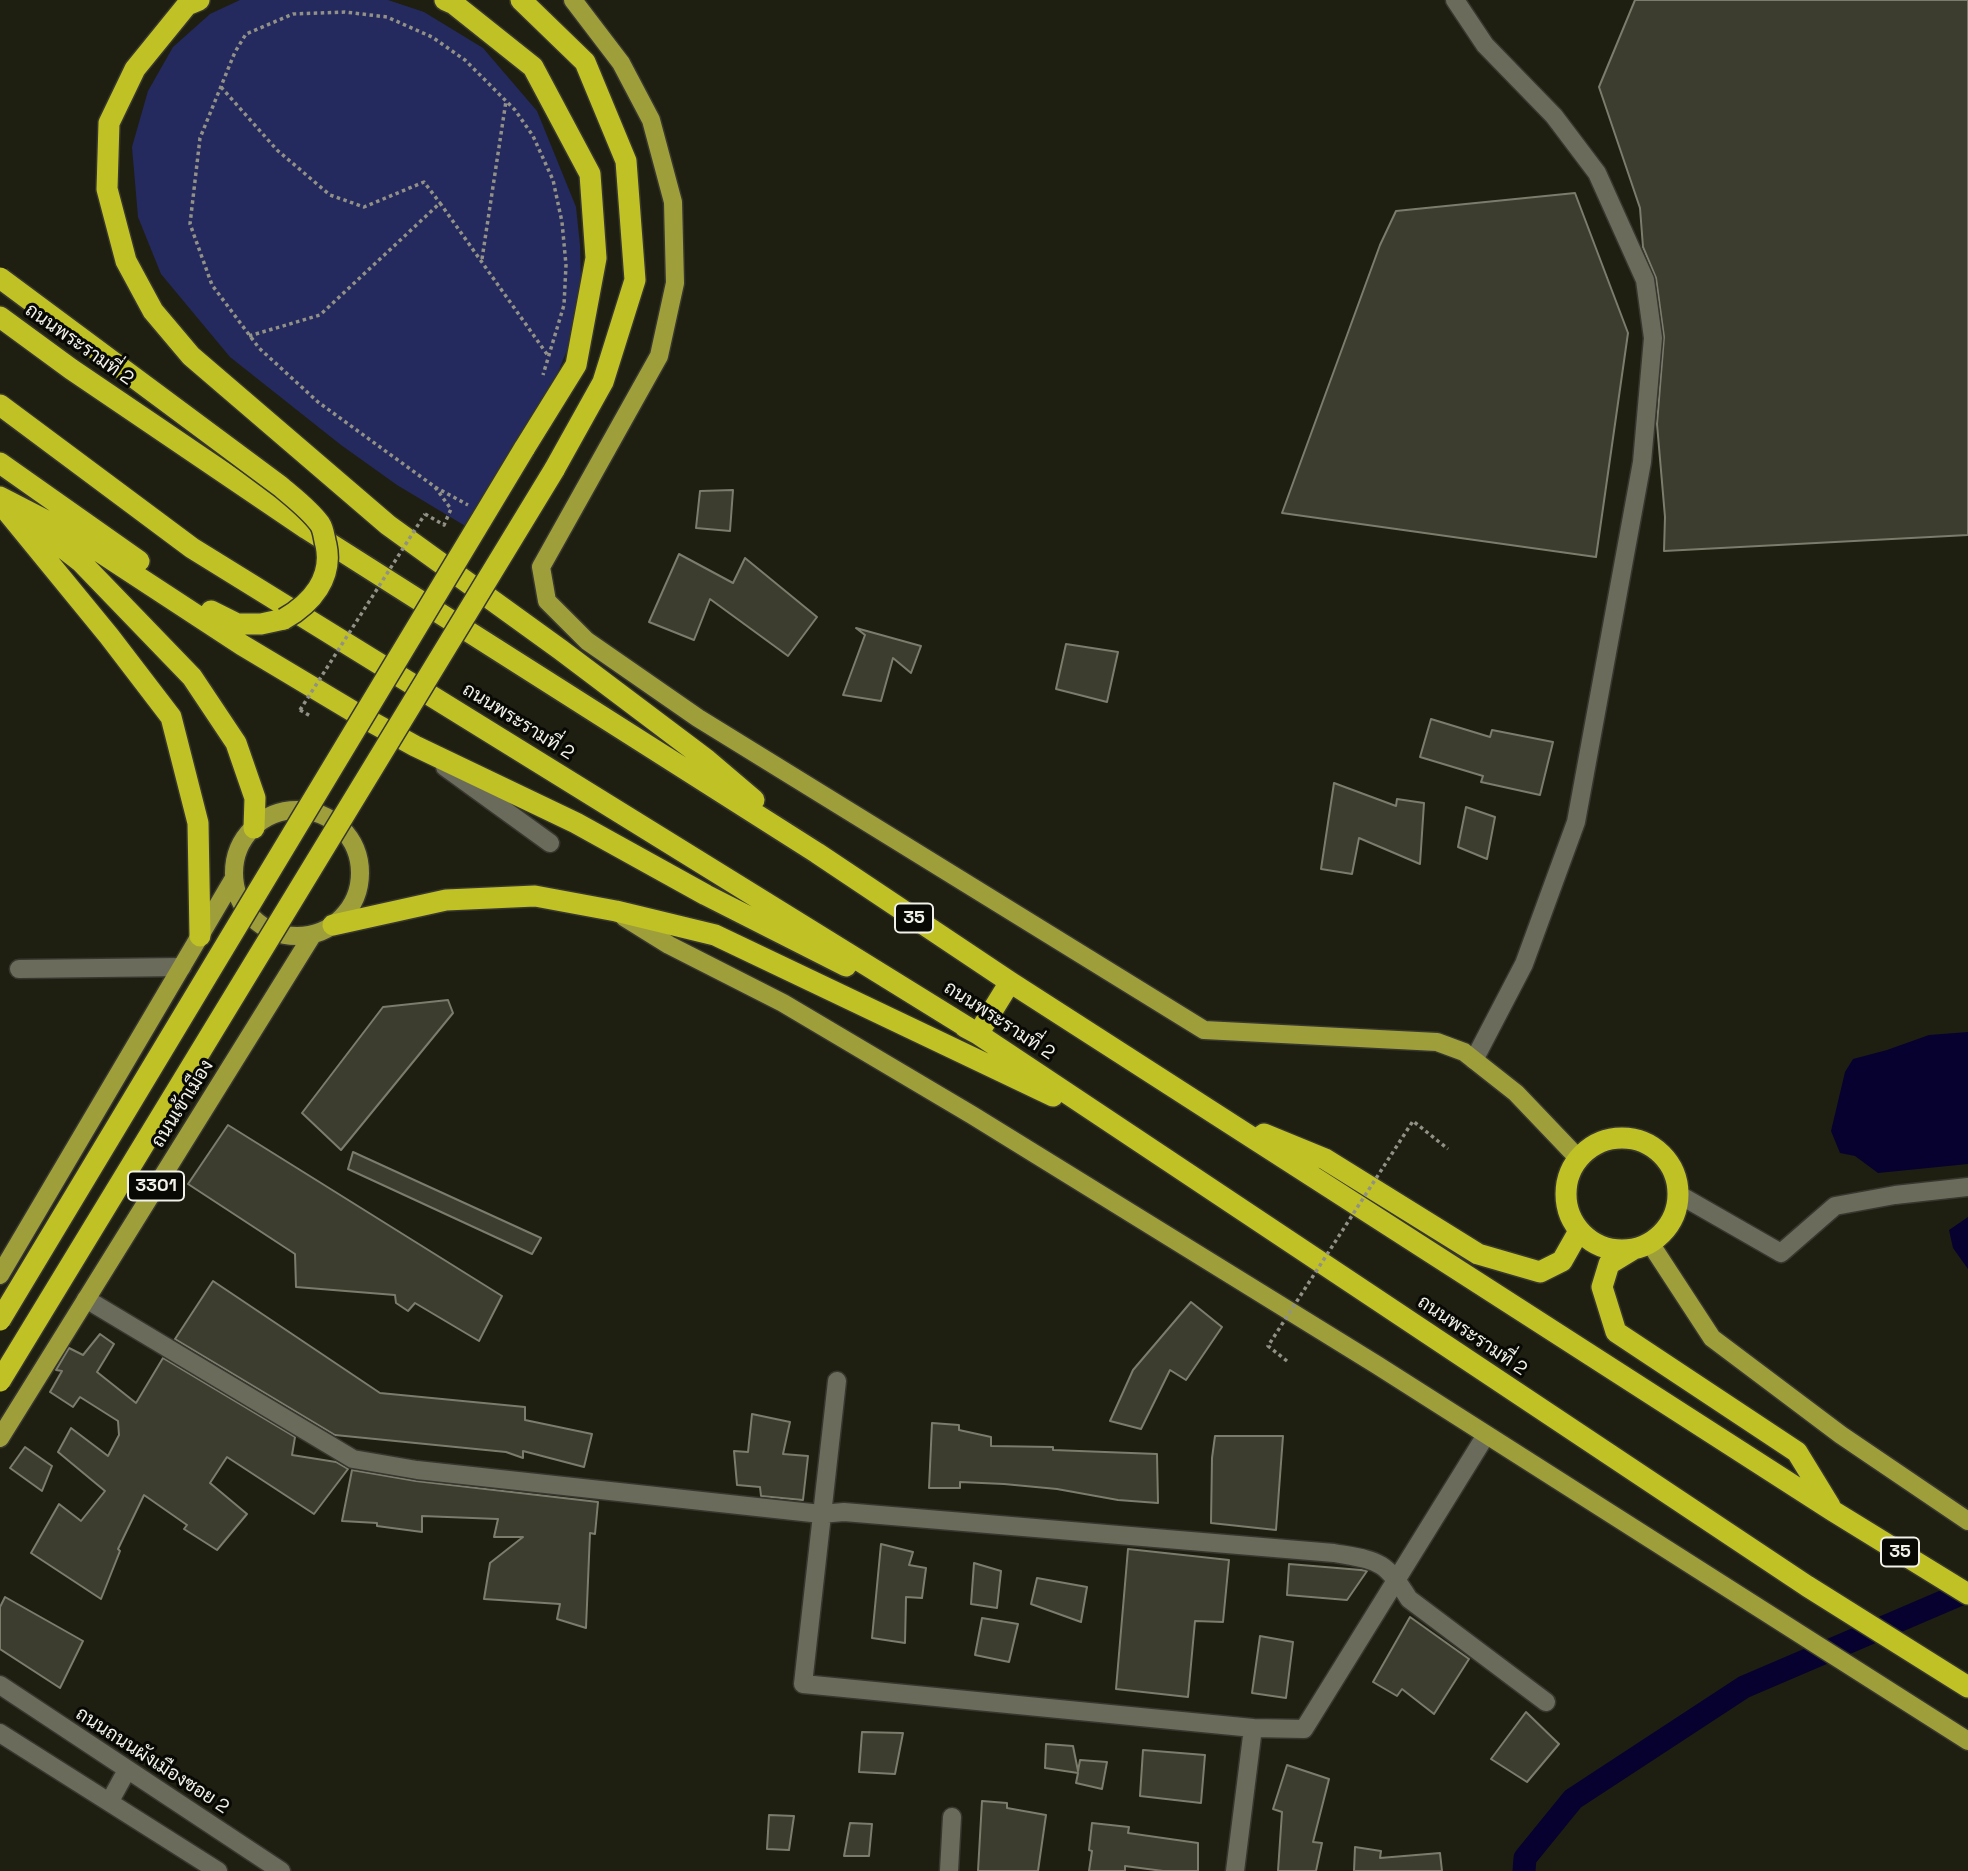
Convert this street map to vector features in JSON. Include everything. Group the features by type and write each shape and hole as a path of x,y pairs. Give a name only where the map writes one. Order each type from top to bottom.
{"highway":[{"path":"199,0 187,5 135,69 109,123 107,189 126,261 153,311 191,356 388,525 697,752 817,853"},
{"path":"0,1320 576,365 596,258 590,174 533,67 454,4 445,0"},
{"path":"0,1381 554,470 603,383 635,280 626,161 585,62 521,0"},
{"path":"0,278 305,508 322,527 328,562 324,580 302,609 282,621 237,624 211,612 0,463"},
{"name":"ถนนพระรามที่ 2","path":"0,317 71,369 307,529 817,853 1010,982 1833,1511 1968,1594"},
{"name":"ถนนพระรามที่ 2","path":"0,405 192,548 978,1034 1807,1586 1968,1687"},
{"path":"0,499 74,535 242,645 406,741 576,823 706,895 978,1034 1010,982"},
{"path":"0,499 81,562 192,677 236,743 255,799 254,828"},
{"path":"0,499 171,718 198,823 200,936"},
{"path":"303,810 359,715"},
{"path":"342,828 406,741"},
{"path":"333,925 446,900 535,896 616,911 715,935 1119,1127"},
{"path":"1214,1113 1325,1159 1478,1254 1540,1272 1562,1261 1578,1231"},
{"path":"1641,1246 1612,1250 1594,1243 1578,1231 1569,1214 1565,1194 1569,1175 1578,1158 1593,1145 1611,1138 1631,1138 1649,1144 1664,1157 1674,1174 1678,1194 1675,1213 1665,1230 1641,1246 1609,1264 1602,1287 1616,1332 1797,1452 1833,1511"}],"main road":[{"path":"573,0 621,62 650,120 673,202 676,283 659,356 541,567 547,601 587,640 698,718 1204,1030 1437,1042 1464,1052 1516,1093 1578,1158"},
{"path":"303,810 324,816 342,828 354,847 359,868 358,890 349,910 333,925 313,934 295,936 277,933 261,925 243,904 234,878 236,856 246,836 254,828 261,821 281,812 303,810"},
{"path":"0,1275 234,878"},
{"path":"616,911 669,946 783,1003 972,1115 1377,1365 1968,1741"},
{"name":"ถนนเข้าเมือง","path":"0,1438 313,934"},
{"path":"1641,1246 1712,1338 1841,1436 1968,1521"}],"street":[{"path":"1455,0 1485,45 1554,116 1597,173 1645,280 1653,338 1642,463 1576,822 1524,964 1474,1060"},
{"path":"406,741 550,843"},
{"path":"19,969 182,967"},
{"path":"1678,1194 1781,1253 1835,1206 1895,1195 1968,1187"},
{"path":"86,1299 354,1459 417,1471 821,1514 844,1512 1334,1553 1377,1561 1397,1580 1409,1599 1546,1702"},
{"path":"837,1381 803,1684 1253,1728 1304,1729 1486,1435"},
{"name":"ถนนถนนผังเมืองซอย 2","path":"0,1685 281,1871"},
{"path":"1235,1871 1253,1728"},
{"path":"0,1733 218,1871"},
{"path":"110,1801 127,1770"},
{"path":"949,1871 952,1817"}],"path":[{"path":"469,506 435,487 318,402 249,336 212,285 190,224 200,138 235,52 246,34 293,14 345,12 387,17 432,37 465,60 506,101 533,136 553,180 562,222 566,265 564,305 544,375"},
{"path":"220,87 276,150 330,195 364,207 424,181 549,357"},
{"path":"481,261 506,101"},
{"path":"249,336 320,315 440,203"},
{"path":"312,718 300,710 425,514 444,525 451,509 435,487"},
{"path":"1286,1361 1268,1346 1413,1121 1448,1149"}],"shaded area":[{"path":"240,0 388,0 424,12 483,48 537,111 576,207 581,283 572,338 549,394 467,527 397,485 341,445 230,357 161,274 138,217 132,147 148,91 173,47 210,14"},
{"path":"1968,1032 1968,1164 1878,1173 1855,1156 1840,1153 1831,1131 1845,1072 1853,1059 1929,1035"},
{"path":"1968,1217 1968,1269 1953,1248 1949,1230"}],"building":[{"path":"1635,0 1968,0 1968,535 1664,551 1665,517 1657,424 1664,337 1656,278 1643,247 1640,208 1599,87"},
{"path":"1575,193 1628,333 1596,557 1282,513 1380,245 1396,211"},
{"path":"733,490 730,531 696,528 700,491"},
{"path":"679,554 733,583 745,558 817,617 788,656 710,599 694,640 649,622"},
{"path":"856,628 921,646 911,673 893,658 881,701 843,695 865,635"},
{"path":"1066,644 1118,652 1107,702 1056,689"},
{"path":"1431,719 1490,737 1492,730 1553,742 1540,795 1481,782 1483,776 1420,757"},
{"path":"1334,783 1396,806 1397,799 1424,803 1420,864 1359,838 1352,874 1321,869"},
{"path":"1466,807 1495,817 1487,859 1458,847"},
{"path":"448,1000 453,1013 341,1150 302,1113 383,1007"},
{"path":"228,1125 502,1296 479,1341 415,1303 408,1311 396,1303 395,1295 296,1287 295,1254 188,1184"},
{"path":"353,1152 541,1238 532,1254 348,1169"},
{"path":"213,1281 380,1393 525,1407 525,1420 592,1434 584,1467 523,1451 523,1458 506,1452 335,1435 175,1339"},
{"path":"1191,1302 1222,1327 1186,1380 1170,1370 1141,1429 1110,1421 1133,1370"},
{"path":"100,1334 114,1344 97,1372 136,1403 163,1358 295,1437 292,1455 336,1462 348,1469 314,1514 227,1457 210,1483 247,1514 217,1550 184,1529 187,1525 144,1495 118,1549 120,1551 101,1599 31,1553 59,1504 81,1521 105,1491 58,1452 71,1428 108,1456 119,1435 118,1421 80,1397 73,1407 50,1392 62,1371 56,1370 69,1348 83,1355"},
{"path":"752,1414 790,1422 783,1454 808,1456 803,1500 761,1496 760,1487 737,1485 734,1451 748,1452"},
{"path":"932,1423 959,1425 959,1430 991,1437 991,1446 1157,1454 1158,1503 1004,1484 960,1482 960,1488 929,1488"},
{"path":"1215,1436 1283,1436 1276,1530 1211,1523"},
{"path":"25,1447 52,1466 42,1491 10,1468"},
{"path":"352,1470 416,1481 598,1502 595,1534 590,1533 586,1628 557,1619 560,1604 484,1599 490,1563 523,1537 494,1537 498,1519 422,1516 422,1532 377,1526 377,1523 342,1521"},
{"path":"881,1544 913,1552 909,1565 926,1568 922,1598 906,1597 905,1643 872,1638"},
{"path":"1128,1549 1229,1560 1223,1622 1195,1621 1188,1697 1116,1689"},
{"path":"974,1563 1001,1571 997,1608 971,1604"},
{"path":"1289,1564 1367,1571 1347,1600 1287,1595"},
{"path":"1037,1578 1087,1587 1081,1622 1031,1604"},
{"path":"5,1597 83,1641 60,1688 0,1649 0,1607"},
{"path":"1410,1617 1469,1659 1434,1714 1402,1689 1397,1696 1373,1682"},
{"path":"982,1618 1018,1624 1009,1662 975,1655"},
{"path":"1260,1636 1293,1642 1286,1698 1252,1693"},
{"path":"1526,1712 1559,1744 1527,1782 1491,1759"},
{"path":"862,1732 903,1733 895,1774 859,1772"},
{"path":"1046,1744 1073,1746 1078,1771 1080,1760 1107,1762 1102,1789 1076,1783 1078,1773 1045,1768"},
{"path":"1143,1750 1205,1755 1201,1803 1140,1796"},
{"path":"1287,1765 1329,1779 1313,1842 1322,1843 1316,1871 1278,1871 1282,1812 1273,1809"},
{"path":"982,1801 1007,1803 1007,1808 1046,1815 1038,1871 978,1871"},
{"path":"769,1815 794,1816 789,1850 767,1849"},
{"path":"850,1823 872,1824 869,1856 844,1856"},
{"path":"1092,1823 1129,1827 1128,1833 1198,1843 1198,1871 1163,1871 1125,1866 1125,1871 1089,1871"},
{"path":"1355,1847 1381,1851 1380,1858 1440,1853 1442,1871 1354,1871"}],"waterway":[{"path":"1524,1871 1525,1858 1573,1799 1744,1687 1968,1591"}]}
